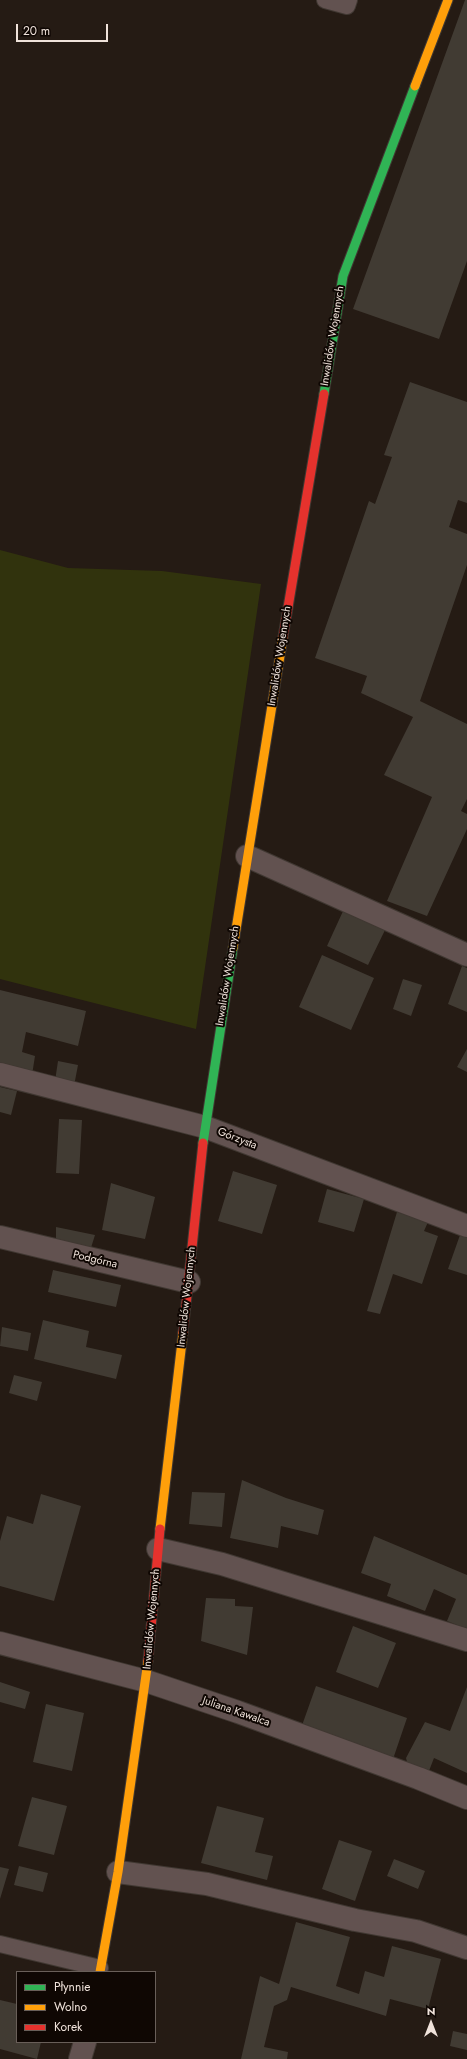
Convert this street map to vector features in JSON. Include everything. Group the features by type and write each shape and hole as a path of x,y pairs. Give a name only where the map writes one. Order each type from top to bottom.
{"street":[{"name":"Inwalidów Wojennych","path":"100,1970 118,1872 146,1681 158,1549 190,1282 205,1128 247,856 342,276 448,0"},
{"path":"247,856 467,955"},
{"name":"Górzysta","path":"0,1074 205,1128 467,1226"},
{"name":"Podgórna","path":"0,1237 190,1282"},
{"path":"158,1549 222,1564 467,1640"},
{"name":"Juliana Kawalca","path":"0,1643 146,1681 238,1712 467,1798"},
{"path":"118,1872 207,1884 355,1920 416,1931 467,1948"},
{"path":"80,2059 84,2043"}],"lane":[{"path":"325,0 347,6 349,0"},
{"path":"0,1944 100,1970"}],"green space":[{"path":"0,550 68,568 162,571 261,584 196,1029 0,979"}],"building":[{"path":"465,0 467,0 467,261 439,339 353,309"},
{"path":"410,382 467,402 467,503 458,500 449,527 467,534 467,565 420,701 467,724 467,799 461,811 467,814 467,829 427,916 387,901 432,797 384,775 413,717 361,693 367,676 315,658 369,501 375,504 392,457 384,455"},
{"path":"344,909 386,928 368,965 327,946"},
{"path":"322,955 374,978 351,1030 299,1007"},
{"path":"462,966 467,968 467,1012 448,1004"},
{"path":"403,979 422,985 411,1016 393,1009"},
{"path":"0,990 86,1011 78,1046 26,1032 22,1052 35,1056 32,1075 0,1067"},
{"path":"467,1049 467,1072 457,1067"},
{"path":"58,1061 78,1065 74,1086 55,1081"},
{"path":"0,1087 17,1091 11,1115 0,1112"},
{"path":"59,1119 82,1120 79,1174 56,1173"},
{"path":"233,1171 277,1185 262,1234 218,1221"},
{"path":"111,1183 155,1197 145,1239 102,1230"},
{"path":"327,1189 364,1199 354,1232 318,1222"},
{"path":"397,1212 428,1222 424,1231 438,1236 422,1284 393,1274 380,1314 367,1311"},
{"path":"56,1227 95,1235 90,1251 56,1239"},
{"path":"460,1235 467,1237 467,1275 448,1269"},
{"path":"53,1270 121,1285 116,1307 48,1292"},
{"path":"43,1320 89,1331 86,1347 122,1355 116,1379 34,1359"},
{"path":"2,1327 31,1333 28,1351 0,1346"},
{"path":"14,1375 42,1382 37,1401 9,1393"},
{"path":"242,1480 286,1498 324,1510 318,1535 281,1526 278,1548 230,1538"},
{"path":"192,1492 225,1493 222,1527 189,1524"},
{"path":"41,1494 81,1506 54,1601 0,1586 0,1541 7,1516 33,1524"},
{"path":"374,1536 467,1575 467,1629 447,1621 456,1599 434,1589 425,1611 387,1596 391,1584 361,1573"},
{"path":"206,1598 235,1599 235,1606 253,1607 247,1655 201,1641"},
{"path":"353,1626 396,1643 378,1688 336,1672"},
{"path":"0,1682 30,1692 25,1709 0,1702"},
{"path":"316,1686 407,1718 392,1762 300,1731"},
{"path":"467,1687 467,1773 434,1758 427,1776 409,1770 406,1758 425,1722 450,1731"},
{"path":"46,1704 84,1713 72,1771 33,1762"},
{"path":"32,1797 67,1806 54,1855 18,1846"},
{"path":"217,1806 264,1818 255,1852 273,1856 267,1880 201,1863"},
{"path":"339,1840 372,1851 355,1901 322,1889"},
{"path":"394,1859 425,1871 418,1889 387,1876"},
{"path":"19,1866 48,1873 43,1892 14,1885"},
{"path":"0,1867 9,1869 0,1899"},
{"path":"296,1922 350,1937 336,1986 359,1994 365,1971 384,1977 392,1946 441,1959 428,2009 390,1999 386,2016 291,1987 287,2000 274,2006 264,2047 288,2052 287,2059 241,2059 260,1976 279,1984"},
{"path":"0,2000 16,2004 16,2043 41,2043 37,2059 0,2049"},
{"path":"453,2031 467,2034 467,2050 450,2046"}],"traffic: fast":[{"path":"324,394 343,276 415,86"},
{"path":"203,1143 233,948"}],"traffic: slow":[{"path":"415,86 448,0"},
{"path":"233,948 283,637"},
{"path":"160,1529 183,1333"},
{"path":"100,1971 118,1872 148,1661"}],"traffic: jam":[{"path":"283,637 324,394"},
{"path":"183,1333 203,1143"},
{"path":"148,1661 160,1529"}]}
